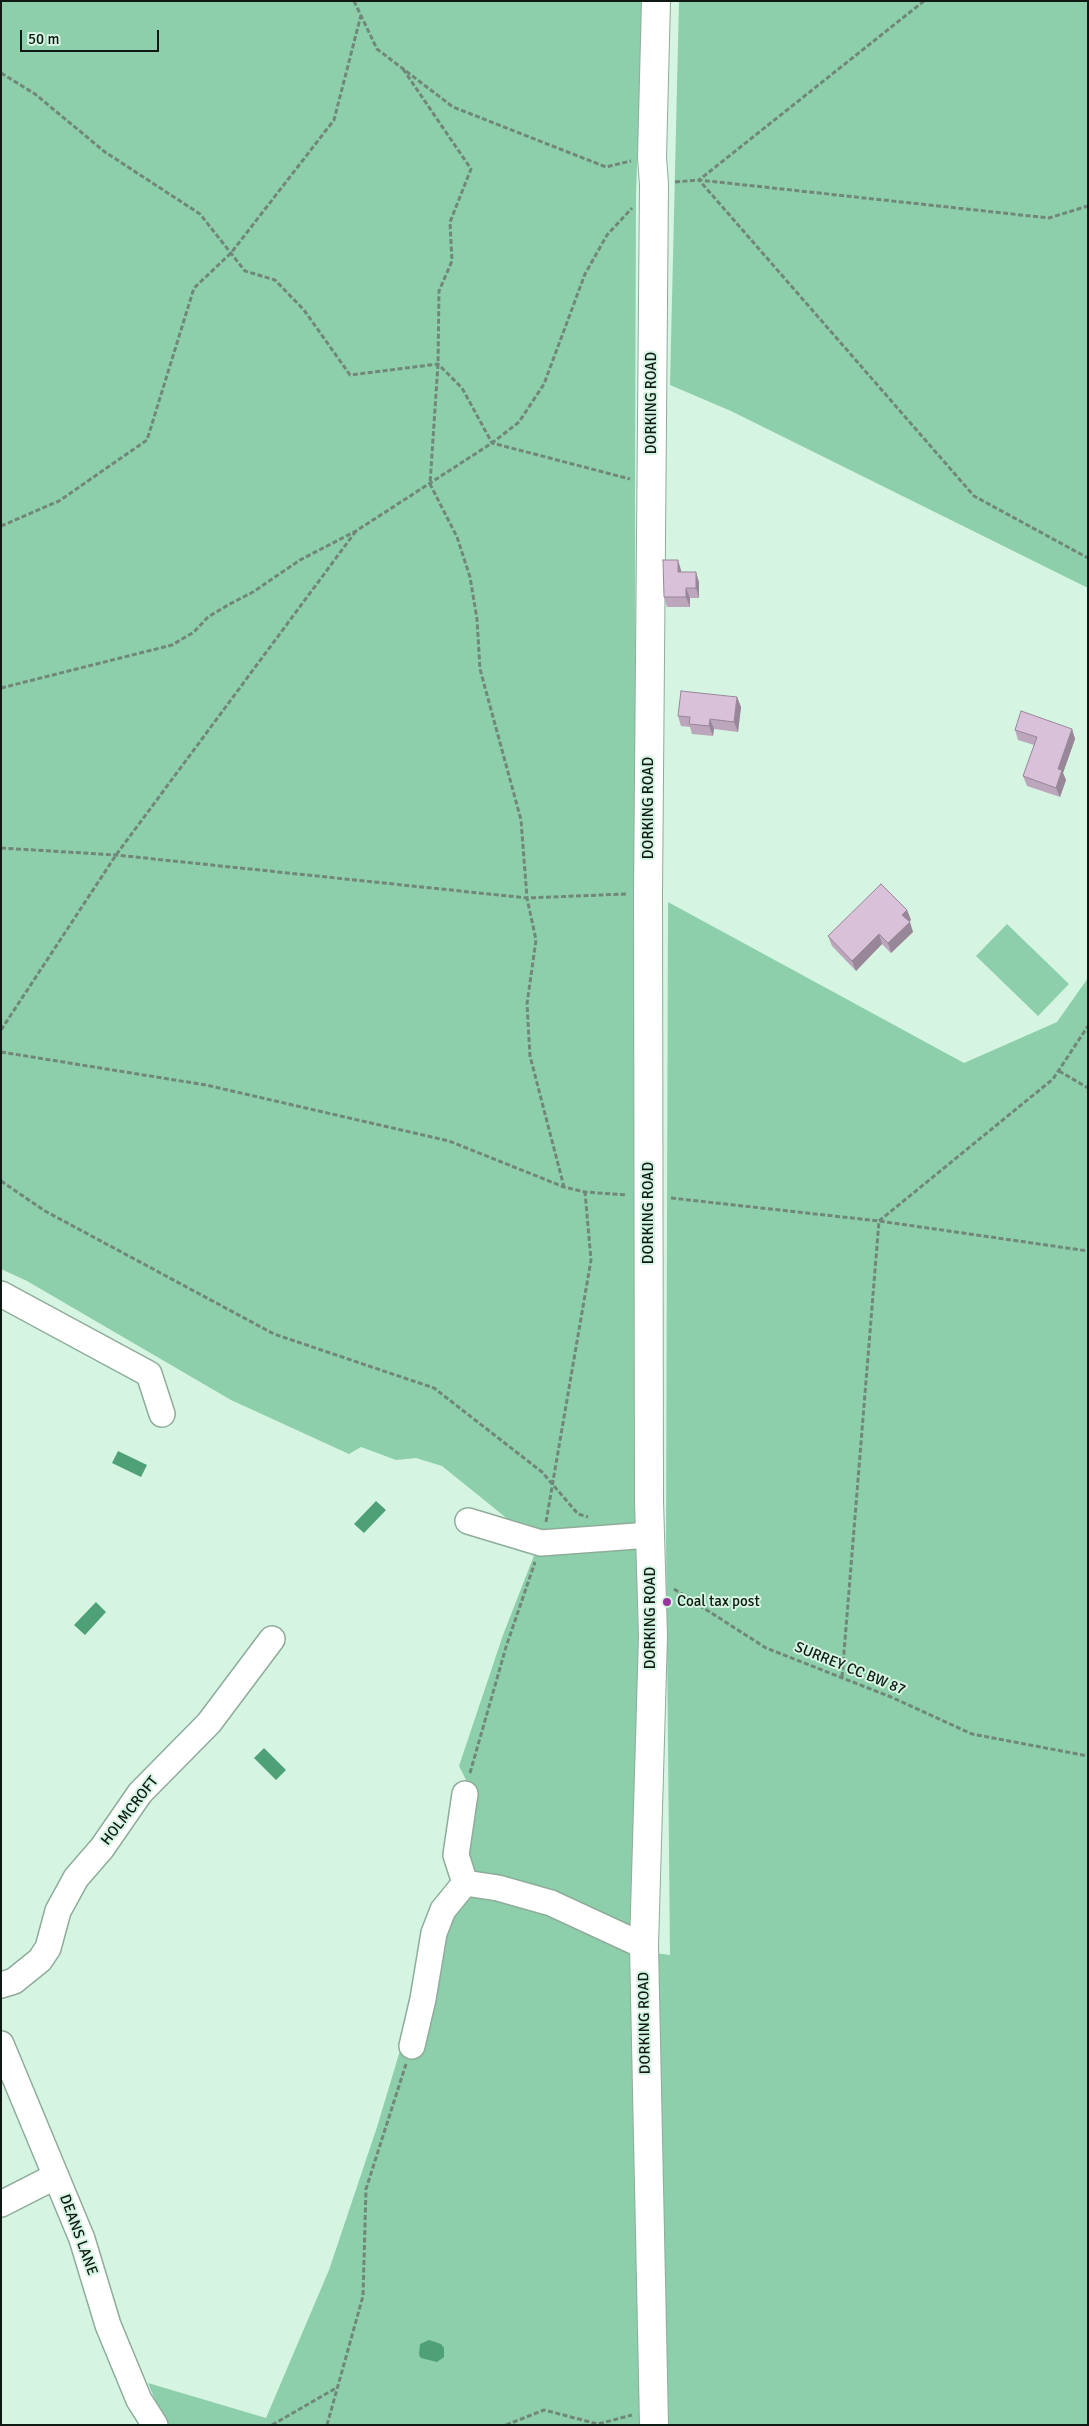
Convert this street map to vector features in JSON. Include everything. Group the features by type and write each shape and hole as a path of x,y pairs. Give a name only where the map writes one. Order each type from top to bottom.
{"main road":[{"name":"DORKING ROAD","path":"654,2417 644,1946 652,1636 648,894 656,1"}],"street":[{"path":"1,1294 149,1374 162,1414"},
{"path":"468,1521 541,1543 650,1535"},
{"name":"HOLMCROFT","path":"1,1985 14,1981 40,1960 48,1948 58,1910 76,1878 102,1848 140,1793 209,1723 272,1639"},
{"path":"465,1794 456,1856 465,1883"},
{"path":"465,1883 483,1885 551,1903 644,1946"},
{"path":"412,2046 423,1999 434,1933 443,1910 465,1883"},
{"name":"DEANS LANE","path":"1,2044 82,2239 108,2325 139,2400 155,2425"},
{"path":"4,2208 56,2176"}],"path":[{"path":"354,1 377,49 453,107 606,167 653,171 699,180 1049,218 1088,206"},
{"path":"699,180 924,1"},
{"path":"1,526 59,501 147,440 194,288 231,253 334,120 360,15"},
{"path":"403,69 471,169 450,222 452,261 439,291 438,364 430,484 457,537 470,577 477,619 480,669 521,820 527,898 536,940 527,1004 530,1056 564,1187"},
{"path":"1,73 35,94 105,152 200,214 245,271 276,280 304,310 350,375 438,364"},
{"path":"1,688 172,645 194,632 208,618 228,604 253,592 300,560 356,531 492,443 519,422 544,384 584,274 606,235 653,171"},
{"path":"699,180 974,496 1088,558"},
{"path":"438,364 462,388 492,443 652,484"},
{"path":"1,1030 116,855 356,531"},
{"path":"1,848 116,855 527,898 648,894"},
{"path":"842,1677 879,1221 1054,1079 1088,1026"},
{"path":"1,1052 206,1086 449,1141 564,1187 585,1192 649,1196 879,1221 1088,1251"},
{"path":"1059,1071 1088,1088"},
{"path":"1,1181 45,1211 274,1334 434,1388 542,1472 578,1514 596,1519"},
{"path":"465,1794 506,1647 541,1543 553,1487 591,1260 585,1192"},
{"name":"SURREY CC BW 87","path":"672,1588 766,1648 891,1697 972,1734 1088,1756"},
{"path":"327,2425 363,2296 366,2190 412,2046"},
{"path":"272,2425 338,2387"},
{"path":"506,2425 544,2410 598,2424 654,2417"}],"shaded area":[{"path":"1,1 643,1 636,194 635,490 637,1542 641,1926 632,1931 470,1875 464,1856 471,1790 459,1766 503,1635 535,1553 525,1533 442,1466 416,1458 396,1460 361,1447 349,1454 231,1400 27,1281 1,1269"},
{"path":"679,1 1088,1 1088,588 731,411 670,385"},
{"path":"668,902 964,1063 1057,1022 1088,978 1088,2425 668,2425 667,2419 645,2425 169,2425 162,2417 148,2383 266,2418 329,2270 377,2127 427,1961 451,1906 480,1893 567,1917 634,1950 670,1955 666,1541"},
{"path":"1007,924 1069,984 1038,1016 976,956"},
{"path":"118,1451 147,1465 141,1477 112,1463"},
{"path":"376,1501 386,1510 364,1533 354,1524"},
{"path":"96,1602 106,1612 85,1635 74,1625"},
{"path":"264,1748 286,1770 276,1780 254,1758"},
{"path":"429,2340 441,2344 444,2348 444,2357 437,2362 421,2358 419,2355 420,2344"}],"building":[{"path":"663,560 678,560 678,572 696,572 696,588 686,588 686,597 664,597"},
{"path":"681,691 737,697 734,722 710,719 709,726 689,724 690,717 678,716"},
{"path":"1021,711 1072,729 1058,769 1062,770 1056,788 1023,776 1037,737 1015,730"},
{"path":"881,884 907,910 902,915 910,922 888,943 879,934 852,961 828,936"}],"place":[{"name":"Coal tax post","path":"667,1602"}]}
